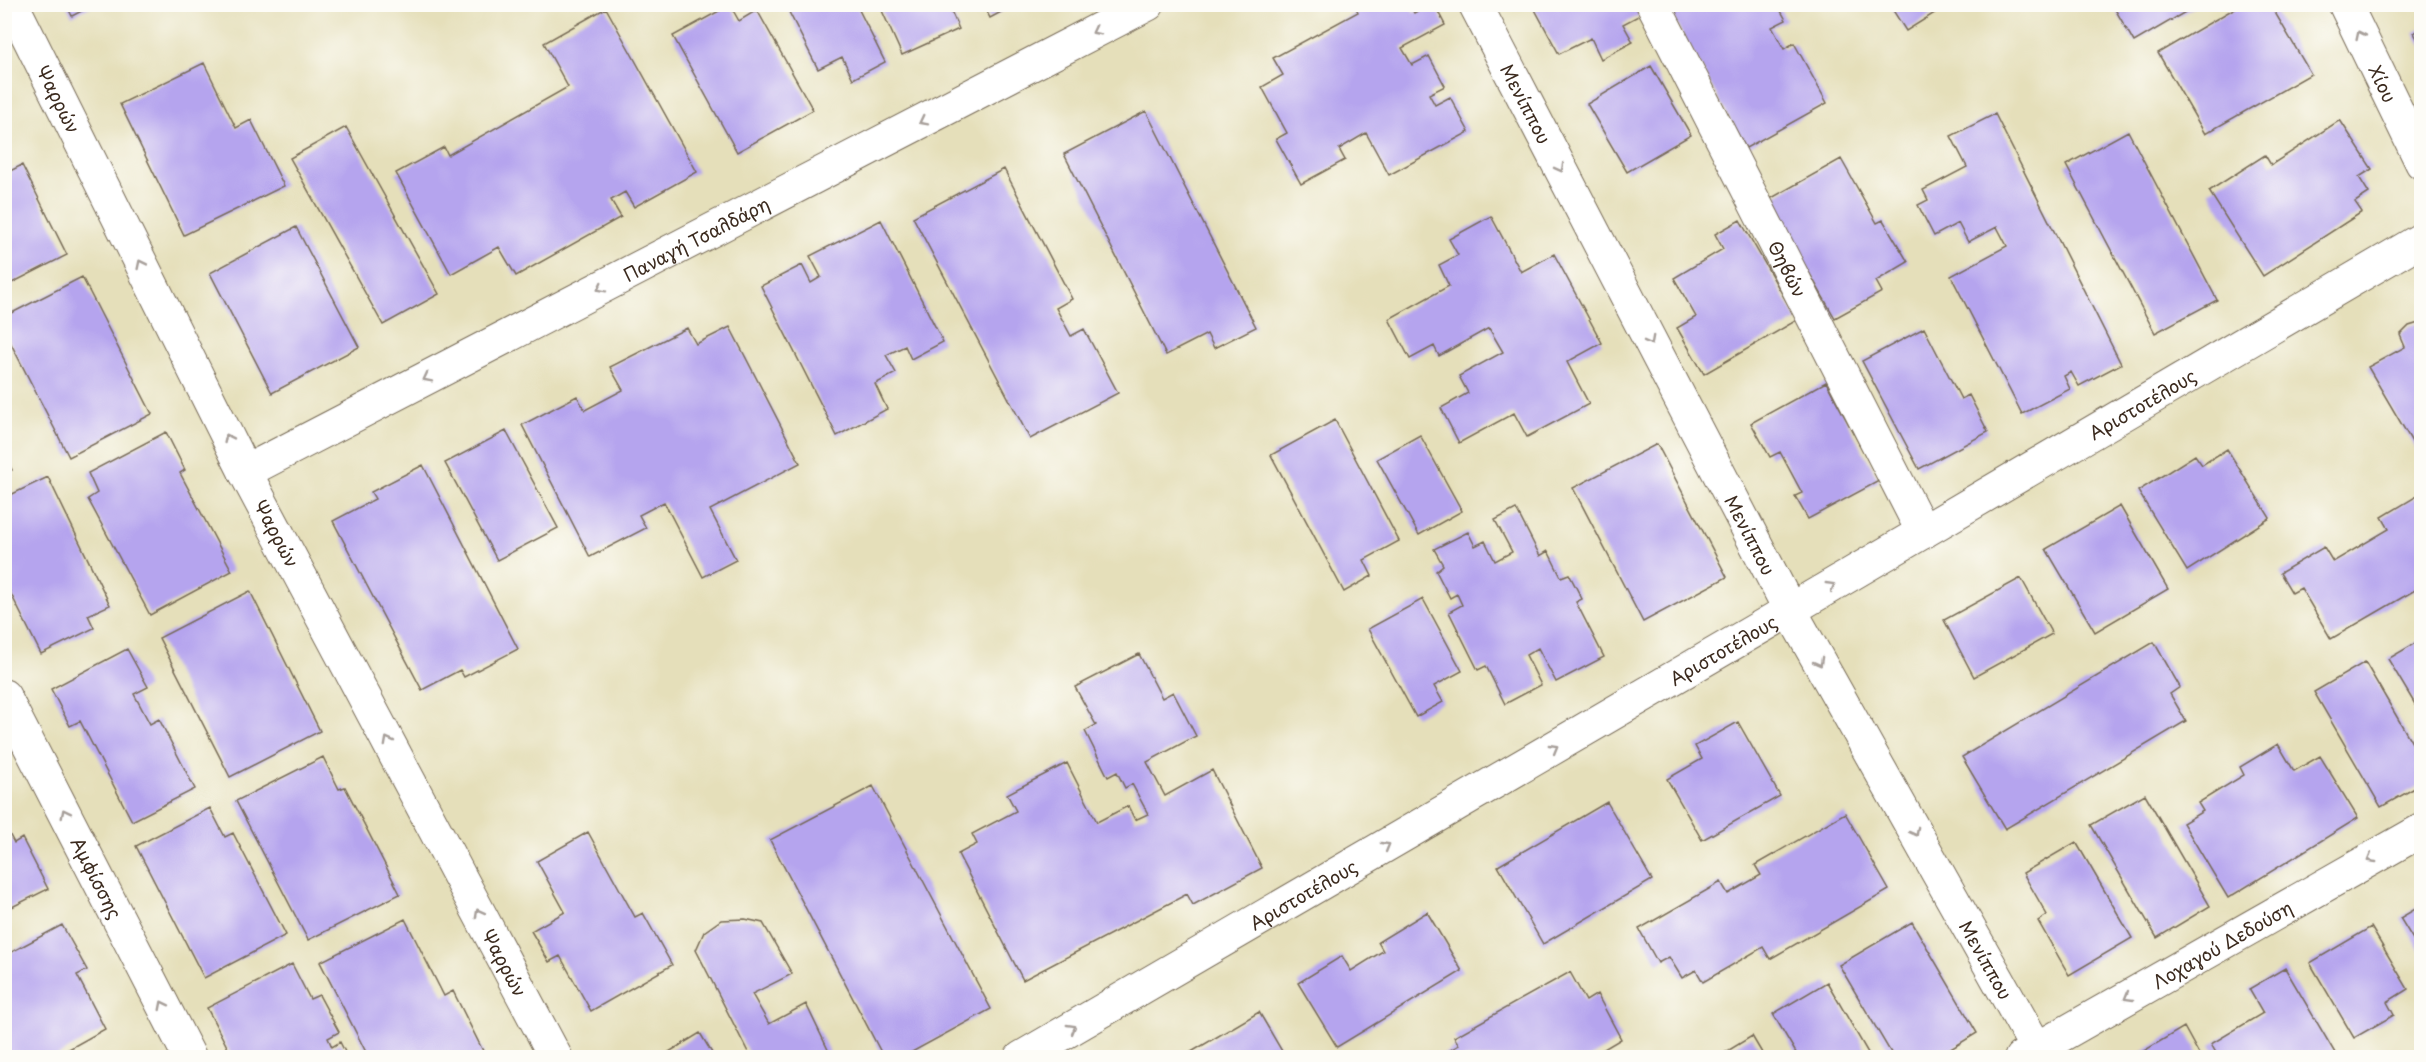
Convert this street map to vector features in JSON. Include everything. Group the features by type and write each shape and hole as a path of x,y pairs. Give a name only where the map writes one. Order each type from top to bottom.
{"street":[{"name":"Ψαρρών","path":"12,4 245,472 556,1058"},
{"name":"Παναγή Τσαλδάρη","path":"245,472 1148,4"},
{"name":"Μενίππου","path":"1475,4 1790,610 2034,1055"},
{"name":"Θηβών","path":"1653,4 1923,532"},
{"name":"Χίου","path":"2345,4 2421,164"},
{"name":"Αριστοτέλους","path":"1021,1058 2421,239"},
{"name":"Αμφίσσης","path":"4,696 190,1058"},
{"name":"Λοχαγού Δεδούση","path":"2034,1055 2421,830"}],"building":[{"path":"66,4 95,4 72,16"},
{"path":"803,4 856,4 885,62 853,79 842,57 818,69 789,12"},
{"path":"879,4 948,4 959,29 902,55"},
{"path":"983,4 1016,4 990,18"},
{"path":"1354,4 1409,4 1414,13 1434,4 1445,25 1402,48 1412,65 1429,56 1445,86 1429,94 1435,105 1450,97 1469,132 1389,175 1366,133 1339,149 1345,160 1301,184 1276,139 1287,133 1262,87 1283,75 1273,58 1358,12"},
{"path":"1532,4 1640,4 1644,13 1623,24 1633,42 1601,59 1591,38 1559,54"},
{"path":"1689,4 1777,4 1786,20 1772,27 1784,49 1794,43 1827,103 1746,148 1671,14"},
{"path":"1889,4 1949,4 1906,31"},
{"path":"2112,4 2199,4 2134,42"},
{"path":"2242,4 2270,4 2311,74 2205,134 2158,53"},
{"path":"730,5 739,21 757,10 813,110 737,152 673,36"},
{"path":"606,8 697,172 634,207 625,192 611,200 621,217 516,276 499,247 451,274 396,173 444,147 448,155 568,87 544,43"},
{"path":"2422,28 2422,47 2414,33"},
{"path":"204,63 236,128 251,120 284,186 184,235 120,104"},
{"path":"1651,66 1691,135 1627,172 1587,104"},
{"path":"1146,111 1256,327 1214,348 1207,334 1166,355 1064,154"},
{"path":"1995,114 2121,364 2079,386 2071,372 2064,376 2070,389 2022,414 1951,276 2007,246 1997,227 1968,242 1958,223 1934,236 1918,205 1928,200 1923,190 1967,167 1951,136"},
{"path":"2340,120 2372,169 2359,177 2369,193 2355,202 2362,212 2263,276 2209,191 2265,155 2271,165"},
{"path":"346,127 439,294 383,325 290,158"},
{"path":"2128,131 2217,300 2155,333 2066,165"},
{"path":"1841,159 1877,223 1883,220 1908,262 1876,281 1882,292 1835,318 1768,200"},
{"path":"22,165 67,255 4,287 4,174"},
{"path":"1004,169 1072,299 1056,308 1071,336 1084,329 1118,393 1030,439 913,217"},
{"path":"1491,216 1521,272 1554,254 1602,343 1567,362 1589,404 1527,437 1514,413 1459,443 1441,408 1468,393 1459,376 1503,352 1489,328 1439,356 1434,346 1410,359 1389,319 1449,286 1439,265 1458,255 1449,239"},
{"path":"881,220 943,342 911,359 905,346 886,355 896,373 875,384 887,409 837,436 761,286 802,265 811,283 821,277 810,256"},
{"path":"1740,220 1797,320 1704,374 1677,328 1696,317 1674,278 1723,249 1715,234"},
{"path":"296,227 359,347 272,393 210,273"},
{"path":"82,277 152,414 69,457 4,330 4,317"},
{"path":"2422,322 2422,459 2368,367 2405,347 2400,335 2409,326"},
{"path":"730,327 800,463 710,510 736,560 703,577 664,502 639,515 646,528 590,557 522,425 577,396 585,410 623,390 610,367 687,328 696,344"},
{"path":"1924,328 1961,399 1969,395 1988,432 1919,469 1862,361"},
{"path":"1826,382 1879,481 1808,519 1795,496 1802,493 1780,452 1770,457 1751,423"},
{"path":"1335,420 1399,541 1364,560 1372,576 1344,592 1271,455"},
{"path":"506,431 558,528 497,560 445,463"},
{"path":"166,432 185,470 180,473 232,571 150,615 88,499 97,493 88,473"},
{"path":"1420,435 1462,511 1419,535 1377,459"},
{"path":"1657,444 1727,577 1643,622 1573,488"},
{"path":"2227,449 2270,518 2187,571 2138,491 2195,455 2202,465"},
{"path":"4,455 12,470 4,474"},
{"path":"423,465 518,649 464,677 460,670 422,690 333,521 375,499 371,492"},
{"path":"48,477 110,605 88,615 94,628 41,654 8,588 4,590 4,498"},
{"path":"2422,493 2422,586 2331,639 2301,588 2292,593 2280,573 2324,547 2333,562 2389,529 2382,517"},
{"path":"2120,506 2168,589 2095,632 2046,549"},
{"path":"1516,509 1540,556 1548,551 1561,577 1569,574 1582,599 1576,602 1604,657 1556,682 1538,648 1526,655 1541,685 1505,704 1486,666 1478,670 1449,612 1462,605 1457,594 1450,598 1436,571 1443,565 1434,549 1468,532 1475,546 1485,541 1495,561 1512,552 1495,520"},
{"path":"2021,578 2052,634 1974,677 1944,620"},
{"path":"250,591 320,731 230,777 159,638"},
{"path":"1423,599 1462,671 1434,686 1443,702 1416,717 1368,629"},
{"path":"2422,639 2422,716 2388,659"},
{"path":"2154,642 2180,687 2170,694 2186,721 2005,829 1962,757"},
{"path":"127,649 148,687 134,694 150,724 159,719 195,789 132,821 80,721 70,726 51,689"},
{"path":"1139,654 1162,698 1173,692 1196,736 1147,762 1165,796 1212,770 1262,868 1193,905 1187,894 1023,980 958,854 977,844 972,834 1016,811 1007,794 1067,763 1097,822 1128,806 1135,820 1148,814 1132,784 1125,788 1117,772 1108,777 1085,731 1096,725 1075,687"},
{"path":"2365,662 2422,760 2422,784 2381,807 2314,692"},
{"path":"1738,722 1780,796 1702,840 1667,779 1702,759 1695,746"},
{"path":"2278,744 2294,771 2320,756 2358,818 2228,898 2183,823 2203,811 2198,803 2244,775 2240,767"},
{"path":"323,757 339,789 345,787 400,894 308,940 236,801"},
{"path":"873,786 991,1009 901,1058 884,1058 770,840"},
{"path":"2145,794 2210,906 2157,938 2091,825"},
{"path":"1607,802 1652,880 1543,944 1498,866"},
{"path":"210,808 225,837 233,833 286,935 204,978 136,846"},
{"path":"1845,813 1889,890 1770,959 1763,947 1703,982 1696,970 1682,978 1669,957 1658,963 1639,929 1721,882 1728,894 1761,875 1755,865"},
{"path":"4,824 14,843 22,838 48,889 4,911"},
{"path":"588,832 635,917 643,913 672,965 591,1011 560,956 549,962 531,931 565,912 537,861"},
{"path":"2076,842 2132,938 2069,975 2038,921 2047,915 2023,873"},
{"path":"2422,905 2422,954 2400,918"},
{"path":"1427,912 1462,971 1337,1047 1298,983 1342,956 1351,971 1383,951 1378,942"},
{"path":"405,919 444,996 453,991 484,1053 474,1058 369,1058 320,962"},
{"path":"745,919 763,923 792,974 752,994 769,1024 806,1004 832,1058 751,1058 696,950 704,932 721,920"},
{"path":"1912,922 1977,1033 1936,1058 1894,1058 1839,965"},
{"path":"62,925 87,970 77,975 105,1029 53,1058 4,1058 4,956"},
{"path":"2371,927 2408,989 2387,1002 2394,1015 2354,1038 2310,963"},
{"path":"292,964 310,999 319,995 339,1032 328,1038 332,1047 340,1042 348,1058 233,1058 207,1008"},
{"path":"2285,968 2335,1053 2327,1058 2219,1058 2211,1044 2263,1013 2249,989"},
{"path":"1570,972 1586,1001 1597,994 1621,1039 1589,1058 1437,1058 1459,1045 1454,1037"},
{"path":"1827,982 1871,1058 1799,1058 1773,1014"},
{"path":"1259,1012 1286,1058 1181,1058"},
{"path":"2184,1027 2201,1058 2132,1058"},
{"path":"700,1033 715,1058 659,1058"},
{"path":"1752,1036 1765,1058 1716,1058"}]}
